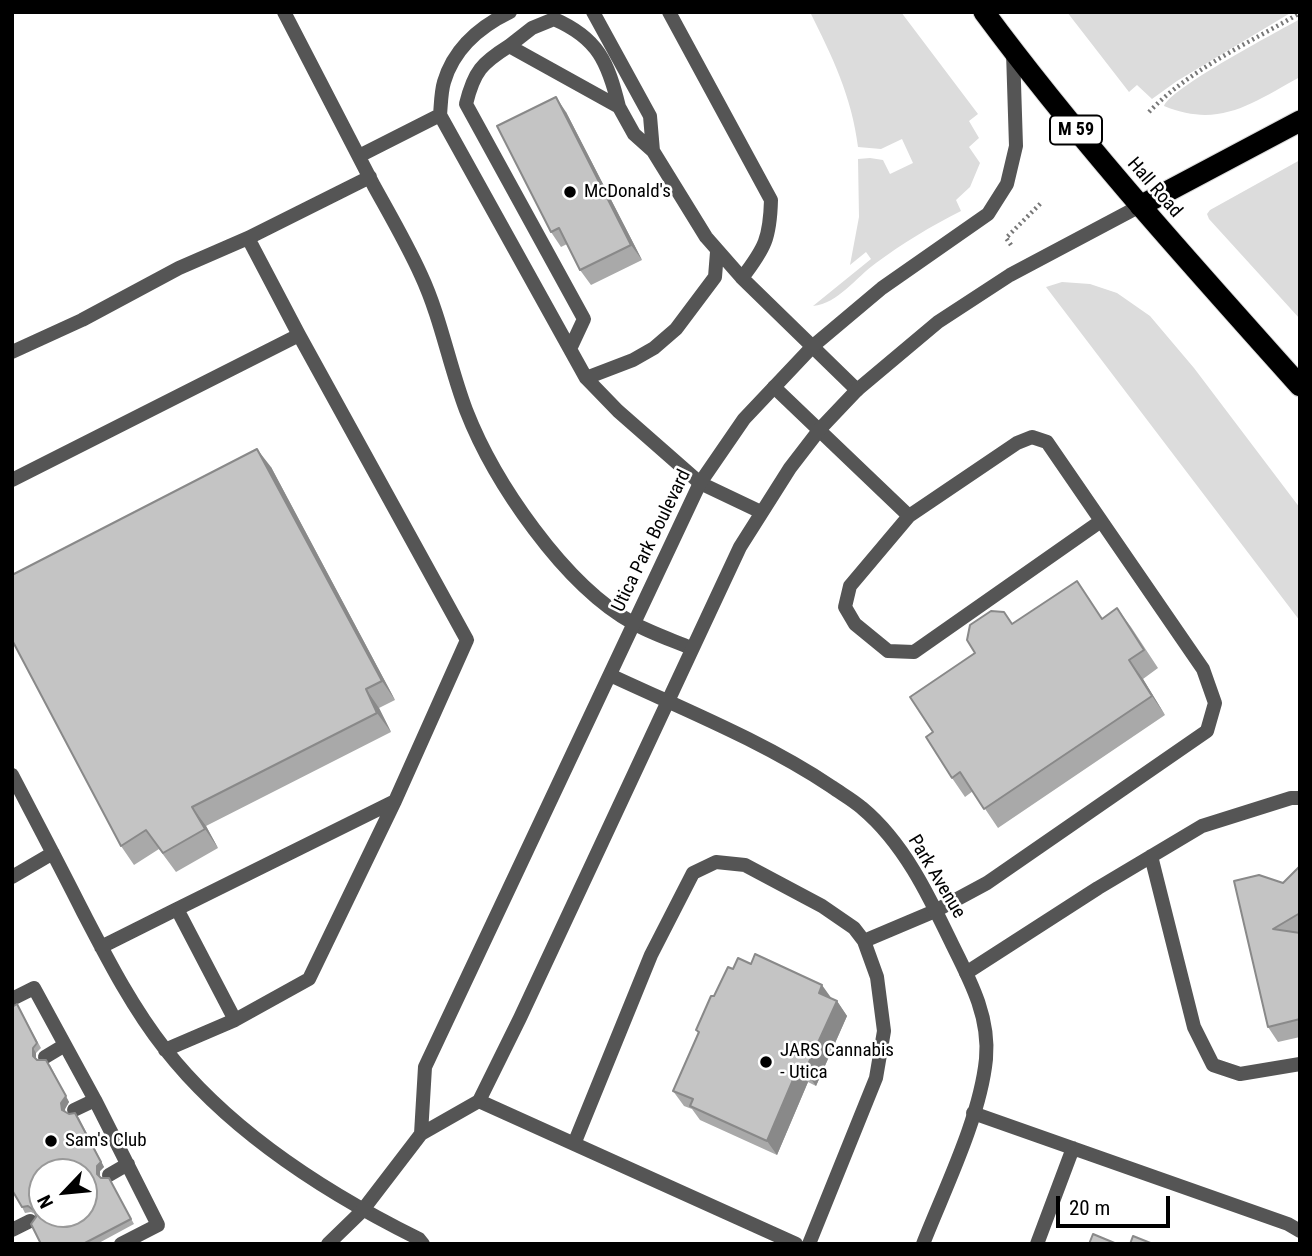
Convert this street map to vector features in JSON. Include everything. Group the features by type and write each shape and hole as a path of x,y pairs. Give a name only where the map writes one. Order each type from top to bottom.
{"highway":[{"name":"Hall Road","path":"984,12 1013,52 1140,206 1300,386"},
{"path":"1140,206 1300,121"}],"street":[{"path":"284,12 421,275 441,327 467,412 484,452 507,489 572,574 602,601 633,623 691,648"},
{"path":"510,12 474,33 456,57 443,82 440,115 586,377 618,411 700,483 761,512"},
{"path":"593,12 650,116 653,151"},
{"path":"669,12 771,200 770,230 761,253 742,278"},
{"path":"570,349 584,318 466,104 472,82 487,60 532,28 554,19 575,28 594,44 611,78 619,107 634,134 653,151 718,252 857,390"},
{"path":"509,46 619,107"},
{"name":"Utica Park Boulevard","path":"421,1134 425,1067 700,483 744,419 813,346 882,288 988,214 1007,184 1016,145 1013,52"},
{"path":"359,156 440,115"},
{"path":"12,352 82,320 179,268 248,238 370,177"},
{"path":"328,1244 362,1211 421,1134 479,1101 740,547 790,468 820,429 857,390 938,322 1010,275 1140,206"},
{"path":"165,1050 235,1020 309,979 396,801 467,640 248,238"},
{"path":"586,377 633,360 654,348 676,329 715,277 718,252"},
{"path":"12,480 299,335"},
{"path":"774,387 909,516"},
{"path":"864,941 935,911 987,883 1207,731 1215,703 1203,669 1101,520 1047,442 1032,437 1017,443 909,516 850,586 845,607 855,624 888,651 914,652 1101,520"},
{"name":"Park Avenue","path":"610,675 786,757 862,808 882,828 910,864 976,992 984,1026 986,1057 973,1113 923,1244"},
{"path":"12,775 125,992 165,1050 248,1131 362,1211 423,1244"},
{"path":"966,972 1202,826 1291,798 1300,798"},
{"path":"101,947 396,801"},
{"path":"12,877 53,853"},
{"path":"1151,856 1195,1027 1213,1065 1240,1074 1300,1063"},
{"path":"574,1144 651,955 693,873 716,862 745,865 822,906 854,928 864,941 877,977 884,1031 876,1078 810,1244"},
{"path":"177,909 235,1020"},
{"path":"14,994 34,988 95,1100 158,1226 121,1244"},
{"path":"45,1057 65,1045"},
{"path":"74,1110 95,1100"},
{"path":"479,1101 796,1244"},
{"path":"973,1113 1288,1224 1300,1231"},
{"path":"1037,1244 1073,1148"},
{"path":"108,1175 128,1164"},
{"path":"12,1230 28,1222"}],"path":[{"path":"1149,112 1164,96 1185,81 1300,13"},
{"path":"1011,245 1006,238 1042,202"}],"shaded area":[{"path":"810,12 901,12 978,114 969,121 979,138 969,147 980,163 970,187 956,200 961,211 896,249 839,295 813,306 871,259 866,252 850,265 859,217 858,159 883,160 890,174 913,163 902,139 881,149 858,147 846,94"},
{"path":"1067,12 1292,12 1152,99 1137,85 1129,92"},
{"path":"1300,19 1300,77 1251,104 1219,114 1202,115 1164,106 1185,86"},
{"path":"1300,160 1300,319 1207,214"},
{"path":"1062,282 1090,284 1117,293 1150,316 1194,368 1300,508 1300,621 1046,287"}],"building":[{"name":"McDonald's","path":"556,97 631,245 580,270 559,228 551,232 497,126"},
{"path":"257,449 382,681 366,689 377,713 192,807 205,829 163,853 146,830 121,846 12,640 12,575"},
{"path":"1077,581 1102,619 1117,608 1144,650 1129,660 1152,696 984,809 960,772 952,778 926,737 933,732 910,697 975,653 967,640 970,625 991,611 1004,612 1012,624"},
{"path":"1300,866 1300,913 1273,929 1300,933 1300,1019 1268,1027 1234,881 1259,875 1283,883"},
{"name":"JARS Cannabis - Utica","path":"755,954 822,985 819,993 837,1001 805,1071 798,1068 767,1141 690,1106 693,1099 673,1091 699,1032 696,1030 711,996 714,996 728,967 733,969 738,958 751,964"},
{"name":"Sam's Club","path":"17,1004 37,1043 33,1048 33,1056 37,1060 46,1060 66,1096 61,1103 62,1110 69,1114 75,1113 101,1162 98,1165 98,1158 28,1158 28,1206 22,1207 12,1190 12,1007"},
{"name":"Sam's Club","path":"98,1175 101,1178 109,1178 131,1219 83,1244 41,1244 33,1228 98,1228"},
{"path":"1093,1234 1117,1244 1089,1244"},
{"path":"1133,1236 1153,1244 1130,1244"}],"place":[{"name":"McDonald's","path":"570,192"},
{"name":"JARS Cannabis - Utica","path":"766,1062"},
{"name":"Sam's Club","path":"51,1141"}]}
